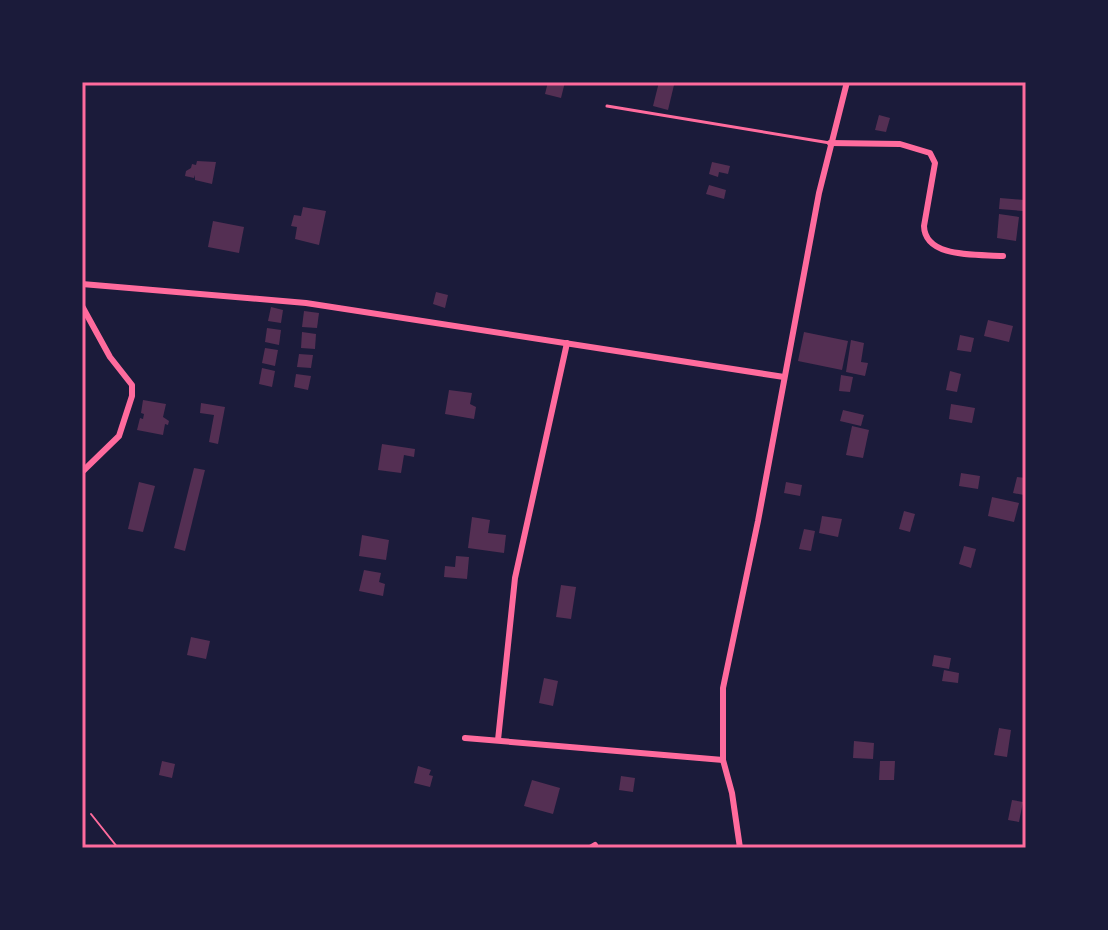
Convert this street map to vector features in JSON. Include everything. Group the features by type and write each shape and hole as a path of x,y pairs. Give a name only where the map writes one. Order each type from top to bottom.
{"street":[{"path":"740,848 732,793 723,760 723,688 830,143 847,82"},
{"path":"830,143 900,144 930,153 935,163 924,236 938,250 1003,256"},
{"path":"82,284 306,303 784,377"},
{"path":"82,306 106,351 132,385 132,396 119,436 82,472"},
{"path":"498,740 515,578 567,343"},
{"path":"465,738 723,760"}],"lane":[{"path":"607,106 830,143"}],"path":[{"path":"91,814 118,848"}],"building":[{"path":"548,82 565,82 561,98 545,94"},
{"path":"659,82 674,85 668,110 653,106"},
{"path":"879,115 890,118 886,132 875,130"},
{"path":"197,161 216,162 212,184 195,180 195,175 194,178 185,176"},
{"path":"712,162 730,166 728,174 719,172 718,177 709,174"},
{"path":"709,185 726,190 724,199 706,194"},
{"path":"1000,198 1024,200 1023,211 999,209"},
{"path":"303,207 326,211 319,245 295,239 297,227 291,226 294,215 301,216"},
{"path":"999,214 1019,217 1016,241 997,238"},
{"path":"213,221 244,227 239,253 208,247"},
{"path":"436,292 448,295 445,308 433,304"},
{"path":"271,307 283,310 281,323 268,321"},
{"path":"304,311 319,313 317,328 302,327"},
{"path":"988,320 1013,326 1009,342 984,336"},
{"path":"267,328 281,330 279,345 265,342"},
{"path":"302,332 316,334 315,349 301,348"},
{"path":"804,332 848,341 842,370 798,361"},
{"path":"960,335 974,338 971,352 957,350"},
{"path":"851,340 864,343 861,362 868,363 865,376 846,372"},
{"path":"265,348 278,350 275,366 262,363"},
{"path":"299,354 313,355 311,368 297,367"},
{"path":"262,368 275,371 272,387 259,384"},
{"path":"950,371 961,374 957,392 946,390"},
{"path":"296,374 311,376 308,390 294,387"},
{"path":"841,375 853,377 850,392 839,391"},
{"path":"449,390 472,393 470,404 476,407 474,419 445,414"},
{"path":"143,400 166,404 163,417 169,421 168,425 165,424 163,435 137,430 144,414 141,413"},
{"path":"201,403 225,407 218,444 209,442 214,415 200,413"},
{"path":"951,404 975,408 972,423 949,419"},
{"path":"843,410 864,415 861,426 840,421"},
{"path":"852,426 869,430 863,458 846,455"},
{"path":"382,444 415,449 414,457 404,455 401,473 378,470"},
{"path":"194,468 205,470 185,551 174,548"},
{"path":"961,473 980,476 978,489 959,486"},
{"path":"1017,477 1026,478 1024,495 1013,493"},
{"path":"139,482 155,486 143,532 128,529"},
{"path":"786,482 802,485 800,496 784,493"},
{"path":"992,497 1019,503 1014,522 988,516"},
{"path":"904,511 915,514 910,532 899,529"},
{"path":"822,516 842,519 838,537 819,533"},
{"path":"472,517 490,520 488,533 506,535 504,553 468,548"},
{"path":"804,529 815,531 811,551 799,549"},
{"path":"362,535 389,540 386,560 359,556"},
{"path":"964,546 976,549 971,568 959,564"},
{"path":"456,556 469,557 467,579 444,577 445,566 455,567"},
{"path":"364,570 381,573 379,582 385,584 383,596 359,591"},
{"path":"561,585 576,587 571,619 556,617"},
{"path":"191,637 210,641 206,659 187,655"},
{"path":"934,655 951,658 949,669 932,666"},
{"path":"944,670 959,673 958,683 942,681"},
{"path":"544,678 558,681 553,706 539,703"},
{"path":"999,728 1011,730 1007,757 994,755"},
{"path":"854,741 874,743 873,759 853,758"},
{"path":"162,761 175,764 172,778 159,775"},
{"path":"880,761 895,761 894,780 879,780"},
{"path":"418,766 431,770 430,787 414,783"},
{"path":"621,776 635,778 633,792 619,790"},
{"path":"532,780 560,788 553,814 524,806"},
{"path":"1012,800 1023,802 1019,822 1008,820"}]}
